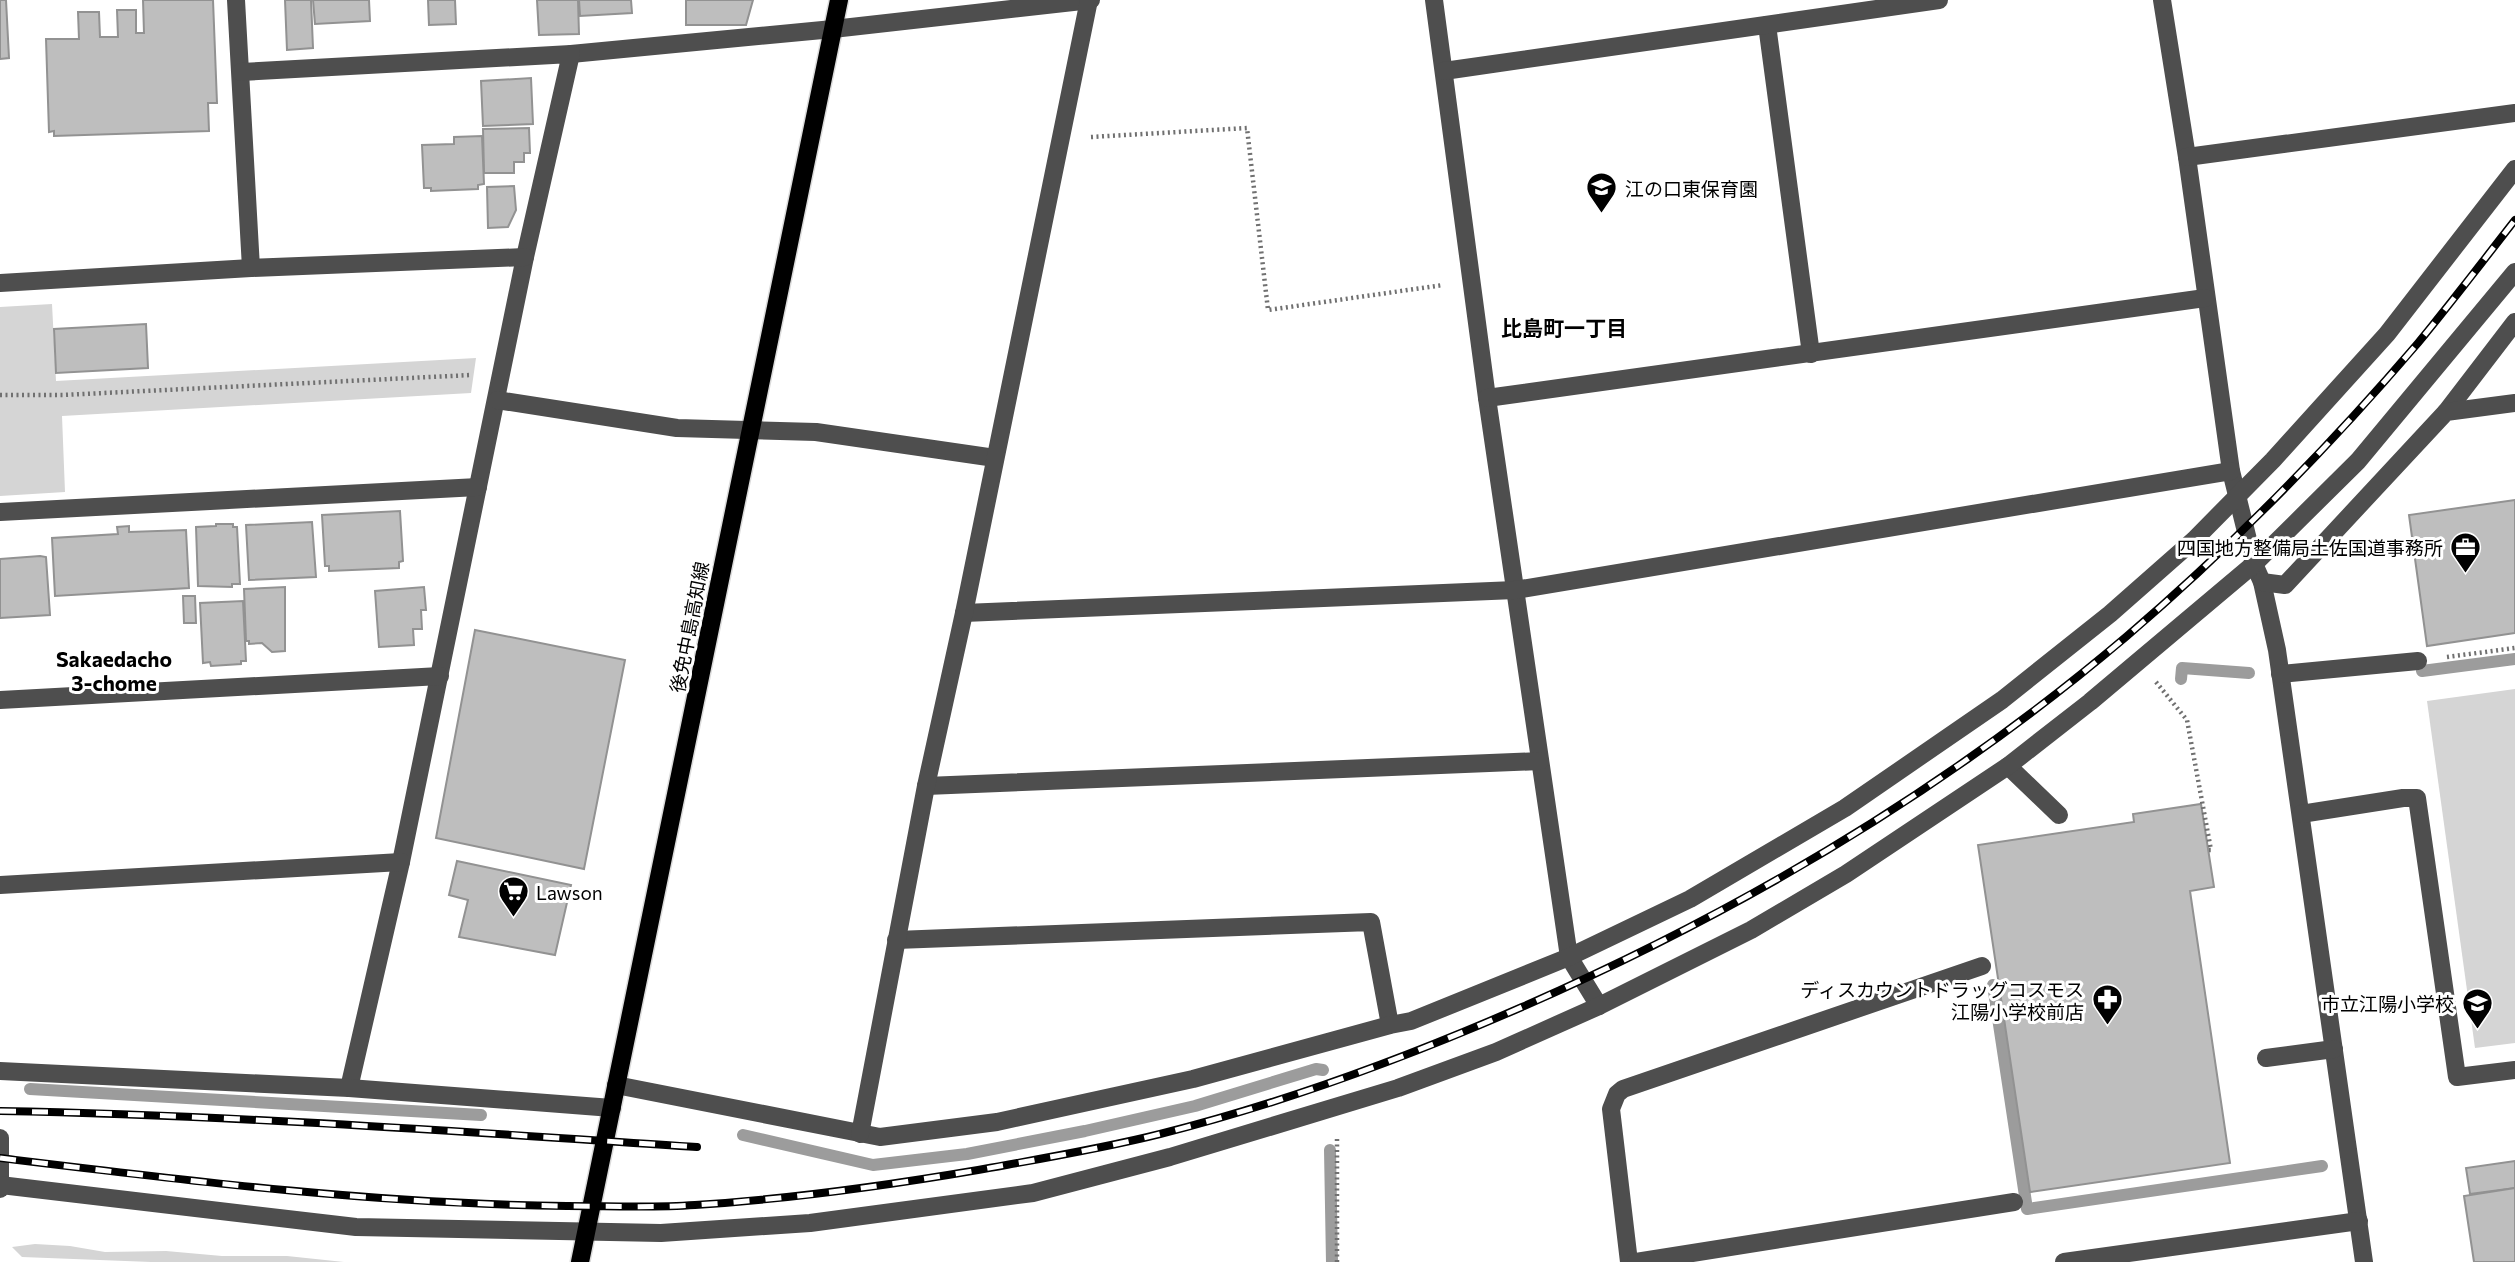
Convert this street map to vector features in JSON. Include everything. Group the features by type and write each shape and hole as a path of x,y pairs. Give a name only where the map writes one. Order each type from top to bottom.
{"main road":[{"name":"後免中島高知線","path":"580,1262 839,0"}],"street":[{"path":"236,0 251,268"},
{"path":"241,72 570,54 833,29 1090,0 926,786 860,1134"},
{"path":"1434,0 1487,398 1570,957 1599,1006"},
{"path":"1444,71 1939,0"},
{"path":"2162,0 2231,471 2254,564 2262,582 2280,674 2364,1262"},
{"path":"1767,25 1811,354"},
{"path":"349,1088 401,862 570,54"},
{"path":"2187,157 2515,113"},
{"path":"616,1085 880,1137 997,1122 1193,1079 1410,1021 1570,957 1690,899 1845,808 2003,700 2110,614 2194,540 2273,460 2387,334 2515,169"},
{"path":"0,283 251,268 526,257"},
{"path":"0,1138 0,1186 356,1227 661,1233 810,1223 1033,1193 1170,1157 1398,1088 1496,1052 1599,1006 1751,930 1846,874 2008,766 2090,702 2254,564 2358,461 2515,272"},
{"path":"1487,398 2205,298"},
{"path":"2262,582 2285,585 2446,412 2515,322"},
{"path":"497,400 677,428 828,433 995,458"},
{"path":"2446,412 2515,403"},
{"path":"964,612 1515,590 2231,471"},
{"path":"0,512 478,486"},
{"path":"2280,674 2418,661"},
{"path":"0,701 440,676"},
{"path":"926,786 1540,761"},
{"path":"2008,766 2059,815"},
{"path":"2301,814 2417,798 2457,1077 2515,1070"},
{"path":"0,885 401,862"},
{"path":"896,940 1371,922 1390,1025"},
{"path":"1629,1262 1611,1109 1617,1094 1623,1089 1982,966"},
{"path":"2266,1058 2334,1049"},
{"path":"0,1071 349,1088 612,1108"},
{"path":"1636,1262 2014,1202"},
{"path":"2064,1262 2359,1221"}],"path":[{"path":"1060,138 1247,128 1268,310 1471,281"},
{"path":"0,395 63,395 483,374"},
{"path":"2418,661 2515,648"},
{"path":"2148,673 2187,720 2209,850"},
{"path":"1337,1134 1337,1262"}],"shaded area":[{"path":"52,304 56,381 476,358 471,393 62,416 65,492 0,496 0,307"},
{"path":"2515,689 2515,1043 2475,1048 2427,701"},
{"path":"35,1244 105,1252 166,1251 222,1256 287,1256 344,1262 151,1262 22,1257 12,1247"}],"building":[{"path":"0,0 6,0 9,58 0,59"},
{"path":"143,0 213,0 217,103 208,103 209,131 54,136 54,131 49,132 46,39 79,39 78,12 99,12 100,37 118,37 117,10 136,10 136,33 144,33"},
{"path":"285,0 311,0 313,48 287,50"},
{"path":"313,0 369,0 370,21 315,24"},
{"path":"428,0 455,0 456,24 429,25"},
{"path":"537,0 578,0 579,34 539,35"},
{"path":"579,0 631,0 632,13 580,16"},
{"path":"686,0 753,0 746,25 686,25"},
{"path":"531,78 533,124 483,126 481,81"},
{"path":"529,128 530,153 524,153 524,162 514,162 514,173 484,173 483,129"},
{"path":"482,136 484,184 478,185 478,189 431,191 431,188 424,188 422,145 454,144 454,137"},
{"path":"514,186 516,210 508,227 488,228 487,187"},
{"path":"146,324 148,368 56,373 54,329"},
{"name":"四国地方整備局土佐国道事務所","path":"2515,500 2515,633 2427,646 2409,515"},
{"path":"400,511 403,561 399,562 399,568 329,571 329,566 325,566 322,515"},
{"path":"312,522 316,577 249,580 246,525"},
{"path":"233,524 233,527 237,527 240,584 232,584 232,587 198,586 196,527"},
{"path":"129,526 129,532 186,530 189,588 55,596 52,538 118,534 117,527"},
{"path":"46,557 50,615 0,618 0,559"},
{"path":"285,587 285,651 272,652 262,643 249,644 249,641 246,641 244,589"},
{"path":"424,587 426,610 421,610 422,629 413,629 414,645 379,647 375,591"},
{"path":"183,596 195,596 196,623 184,623"},
{"path":"243,601 246,661 241,661 241,664 211,666 210,662 203,663 200,603"},
{"path":"475,630 625,660 584,869 436,838"},
{"name":"ディスカウントドラッグコスモス 江陽小学校前店","path":"2201,804 2214,887 2190,891 2230,1163 2030,1192 1978,845 2134,822 2133,814"},
{"name":"Lawson","path":"457,861 571,885 555,955 459,937 468,900 449,895"},
{"path":"2515,1161 2515,1188 2470,1194 2466,1168"},
{"path":"2515,1188 2515,1262 2474,1262 2464,1196"}],"waterway":[{"path":"2422,671 2515,659"},
{"path":"2181,679 2182,668 2249,673"},
{"path":"1993,985 2027,1209 2322,1166"},
{"path":"743,1135 873,1165 967,1154 1085,1131 1195,1106 1316,1069 1323,1070"},
{"path":"30,1089 481,1115"},
{"path":"1330,1150 1332,1262"}],"railway":[{"path":"0,1158 212,1183 424,1201 567,1206 695,1205 872,1187 1069,1154 1206,1122 1298,1094 1389,1061 1522,1007 1683,931 1838,844 1987,746 2127,636 2204,567 2278,495 2350,420 2418,343 2515,220"},
{"path":"0,1111 262,1120 697,1147"}],"place":[{"name":"江の口東保育園","path":"1602,215"},
{"name":"四国地方整備局土佐国道事務所","path":"2466,574"},
{"name":"Lawson","path":"513,919"},
{"name":"ディスカウントドラッグコスモス 江陽小学校前店","path":"2107,1027"},
{"name":"市立江陽小学校","path":"2477,1030"}],"district":[{"name":"比島町一丁目","path":"1564,327"},
{"name":"Sakaedacho 3-chome","path":"114,670"}]}
